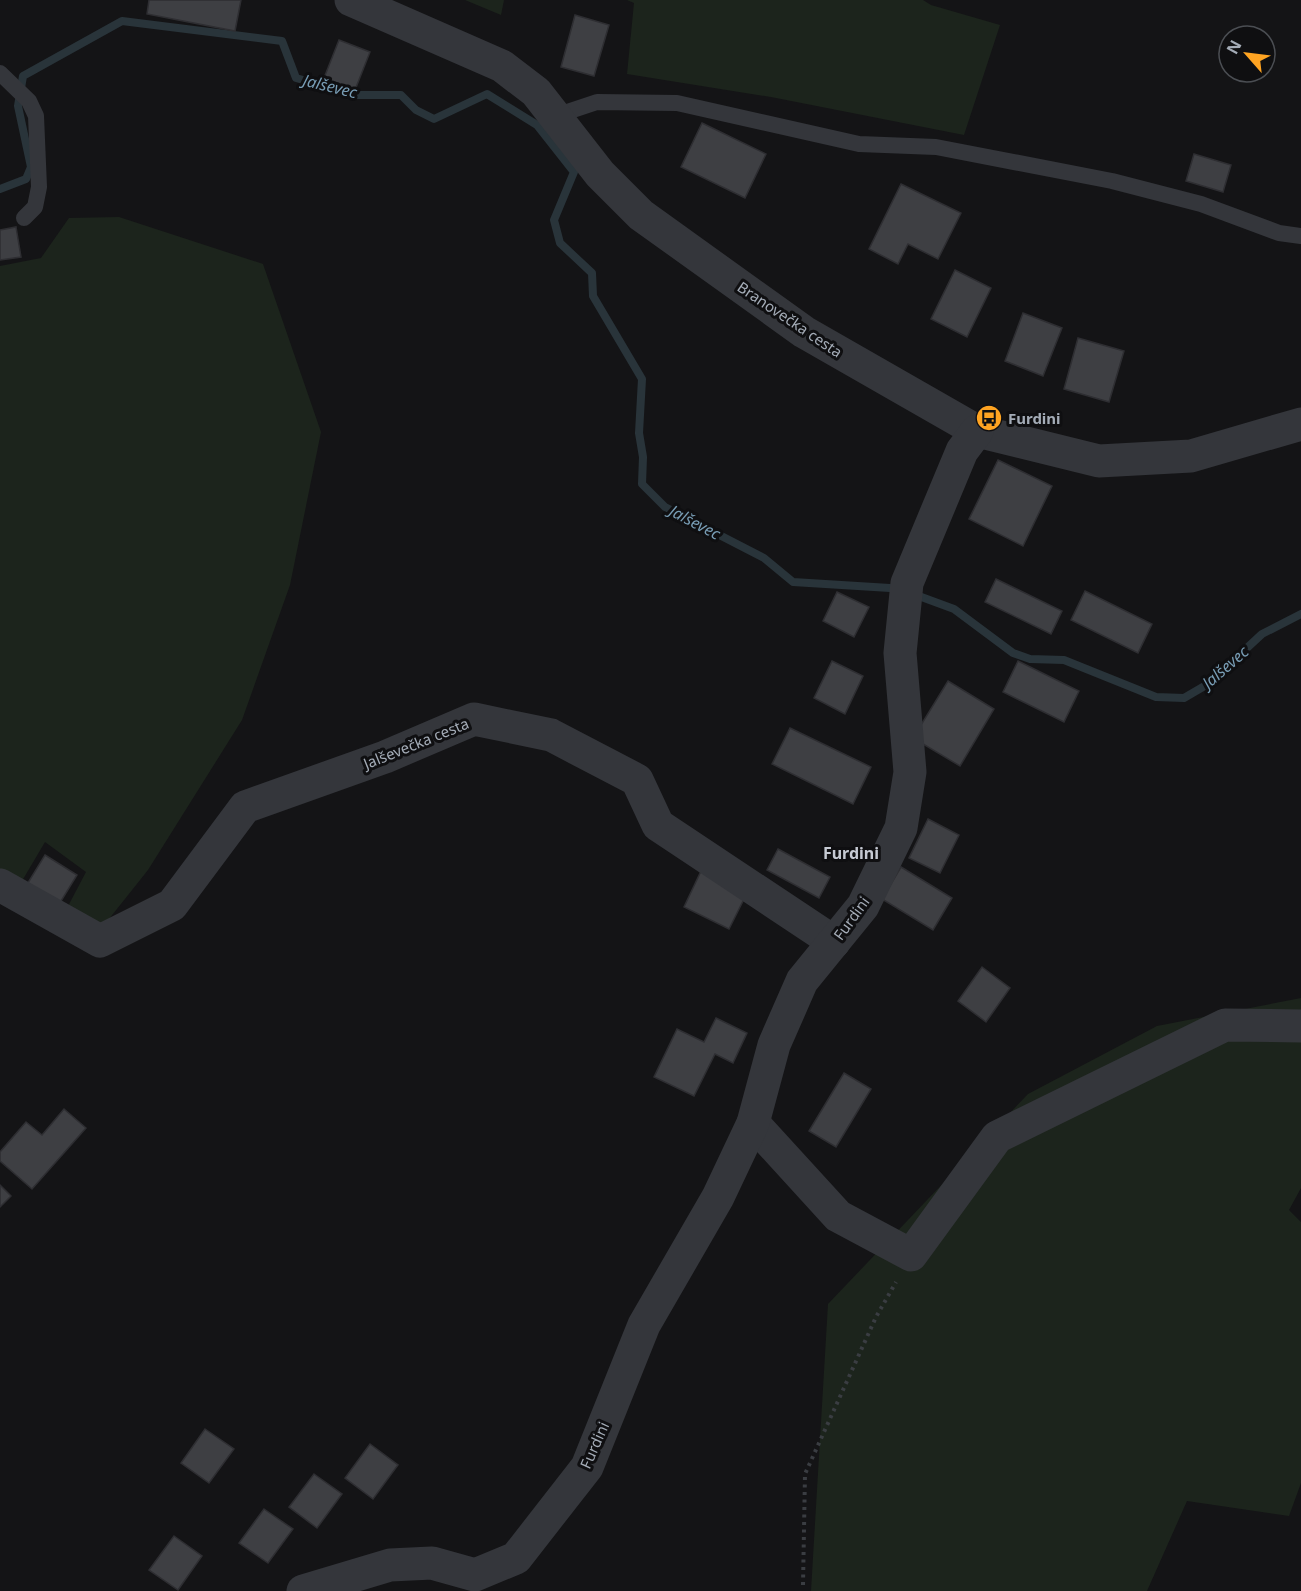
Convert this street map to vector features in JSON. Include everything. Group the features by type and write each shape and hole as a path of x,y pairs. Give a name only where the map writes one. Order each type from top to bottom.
{"street":[{"name":"Branovečka cesta","path":"351,0 502,66 536,92 600,174 641,215 804,332 977,431 1099,461 1191,456 1301,424"},
{"name":"Furdini","path":"303,1591 390,1565 432,1563 475,1575 516,1558 586,1467 644,1325 718,1197 753,1123 774,1045 802,981 862,906 901,828 910,772 900,653 907,583 962,451 977,431"},
{"name":"Jalševečka cesta","path":"0,885 100,941 172,905 244,807 385,757 474,719 551,735 637,780 658,825 834,942"},
{"path":"753,1123 837,1216 911,1255 997,1137 1225,1025 1301,1026"}],"lane":[{"path":"0,73 29,101 36,116 39,187 35,207 24,218"},
{"path":"555,116 597,102 677,103 859,144 936,147 1112,182 1202,204 1280,233 1301,236"}],"path":[{"path":"803,1585 805,1474 876,1317 911,1255"}],"shaded area":[{"path":"465,0 504,0 501,15"},
{"path":"627,0 923,0 931,5 1000,25 964,135 771,97 627,74 634,3"},
{"path":"119,217 263,264 321,432 290,585 242,720 148,870 101,929 67,908 86,872 45,842 22,881 0,875 0,266 41,258 69,218"},
{"path":"1301,998 1301,1188 1289,1210 1301,1222 1301,1483 1289,1516 1187,1501 1147,1591 811,1591 828,1304 1028,1094 1157,1026"}],"building":[{"path":"149,0 241,0 235,31 147,14"},
{"path":"575,15 609,25 594,76 561,67"},
{"path":"339,40 370,52 355,90 324,78"},
{"path":"702,123 766,154 745,198 681,167"},
{"path":"1194,154 1231,165 1223,192 1186,181"},
{"path":"901,184 961,213 938,259 908,244 898,264 869,249"},
{"path":"16,227 21,257 0,260 0,230"},
{"path":"955,270 991,288 967,337 931,319"},
{"path":"1023,313 1062,328 1043,376 1005,361"},
{"path":"1078,338 1124,351 1109,402 1064,389"},
{"path":"998,460 1052,486 1023,546 969,519"},
{"path":"996,579 1062,611 1051,634 985,602"},
{"path":"1085,591 1152,624 1138,653 1071,620"},
{"path":"837,592 869,607 854,637 823,621"},
{"path":"832,661 863,676 845,714 814,698"},
{"path":"1018,661 1079,691 1064,722 1003,692"},
{"path":"948,681 994,709 960,766 913,738"},
{"path":"790,728 871,767 853,804 772,764"},
{"path":"928,819 959,835 940,873 909,858"},
{"path":"778,849 830,877 819,898 767,870"},
{"path":"45,855 77,875 58,906 26,886"},
{"path":"901,867 952,898 933,930 882,899"},
{"path":"702,869 748,891 729,929 684,907"},
{"path":"982,967 1010,988 986,1022 958,1001"},
{"path":"716,1018 747,1033 733,1063 715,1054 694,1096 654,1077 677,1029 704,1042"},
{"path":"844,1073 871,1089 836,1147 809,1131"},
{"path":"64,1109 86,1128 32,1189 0,1161 0,1152 26,1122 42,1135"},
{"path":"0,1185 11,1196 0,1207"},
{"path":"205,1429 234,1449 209,1483 181,1463"},
{"path":"370,1444 398,1465 373,1499 345,1478"},
{"path":"314,1474 342,1494 317,1528 289,1507"},
{"path":"264,1509 293,1529 268,1563 239,1543"},
{"path":"174,1536 202,1556 178,1590 149,1570"}],"waterway":[{"name":"Jalševec","path":"0,189 26,179 31,167 18,106 23,76 122,21 282,41 296,78 357,95 401,95 416,110 434,119 487,94 537,125 574,172 554,220 560,243 592,273 593,296 642,379 639,433 643,457 642,484 665,507 764,558 793,582 890,588"},
{"name":"Jalševec","path":"916,595 954,609 1013,653 1030,659 1064,660 1156,697 1184,698 1208,684 1262,634 1301,614"}],"place":[{"name":"Furdini","path":"989,418"}],"district":[{"name":"Furdini","path":"851,853"}]}
